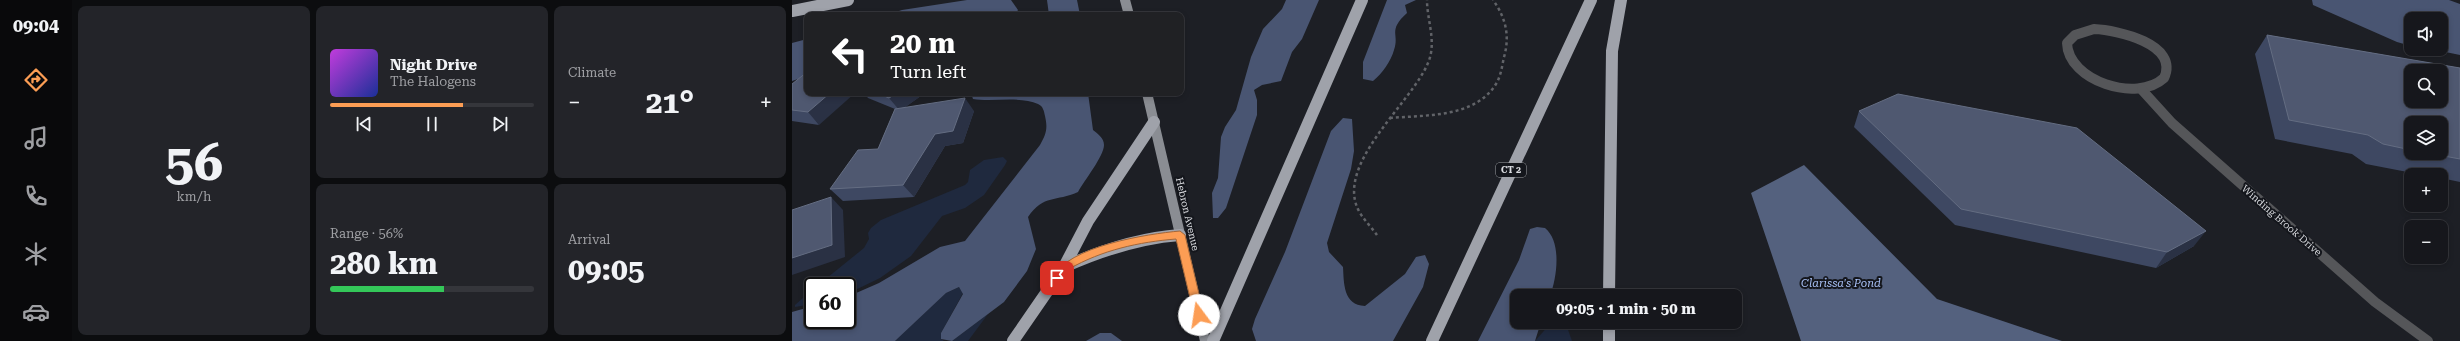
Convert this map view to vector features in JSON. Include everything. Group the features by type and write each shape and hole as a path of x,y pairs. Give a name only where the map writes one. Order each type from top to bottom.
{"highway":[{"path":"792,11 848,0"},
{"path":"1213,341 1362,0"},
{"name":"CT 2","path":"1432,341 1591,0"},
{"path":"1609,289 1611,74 1616,26 1621,0"},
{"path":"1013,341 1064,267 1071,250 1088,221 1154,122"},
{"path":"1064,267 1113,246 1149,238 1180,235"},
{"path":"1609,329 1609,341"}],"main road":[{"path":"1125,0 1128,12"},
{"name":"Hebron Avenue","path":"1148,96 1205,341"}],"street":[{"path":"2106,29 2130,34 2155,48 2168,66 2167,74 2163,81 2154,87 2142,90 2110,86 2091,78 2081,71 2067,54 2067,45 2071,38 2086,30 2106,29"},
{"name":"Winding Brook Drive","path":"2142,90 2172,123 2375,302 2428,341"}],"path":[{"path":"1377,235 1362,218 1358,209 1354,189 1358,173 1370,145 1389,118 1413,90 1429,61 1433,36 1427,0"},
{"path":"1389,118 1453,111 1478,101 1492,89 1500,70 1507,36 1502,13 1494,0"}],"shaded area":[{"path":"967,0 1011,0 1018,10 1017,12 896,12"},
{"path":"1047,0 1077,0 1079,12 1049,12"},
{"path":"1286,0 1319,0 1302,39 1292,52 1281,81 1262,85 1254,90 1257,100 1257,115 1226,208 1218,218 1213,218 1212,193 1218,178 1221,137 1225,127 1236,110 1251,57 1263,29 1282,9"},
{"path":"1387,0 1416,0 1405,5 1407,13 1397,24 1393,54 1386,67 1373,81 1363,79 1363,62"},
{"path":"2312,0 2449,0 2460,4 2460,55 2448,53 2448,12 2404,12 2404,44 2313,5"},
{"path":"804,40 804,77 792,81 792,43"},
{"path":"972,96 1088,96 1093,130 1100,136 1104,143 1101,155 1078,192 1039,205 1028,217 1036,249 1027,271 1004,302 952,341 941,339 941,333 963,294 959,287 946,293 895,341 792,341 792,312 804,309 804,329 856,329 856,293 879,283 940,247 965,241 1040,145 1046,128 1044,111 1040,105 1024,100 973,99"},
{"path":"1343,118 1352,119 1354,151 1351,169 1327,243 1329,252 1343,267 1346,292 1352,302 1365,306 1405,274 1416,257 1425,255 1429,264 1423,287 1393,341 1256,341 1252,329 1255,319 1285,252 1331,131"},
{"path":"1003,157 1007,161 984,195 965,208 942,216 911,256 880,278 856,290 856,277 828,277 864,248 869,239 868,233 871,228 881,220 965,185 968,182 970,170 984,160"},
{"path":"1537,227 1545,228 1554,242 1556,251 1555,279 1552,289 1510,289 1510,329 1539,329 1535,341 1478,341 1519,260 1530,229"},
{"path":"959,287 963,293 941,333 941,339 944,341 895,341 946,293"},
{"path":"804,297 804,306 795,307 795,305"},
{"path":"988,314 968,341 952,341"},
{"path":"1546,329 1568,329 1572,341 1535,341"},
{"path":"1100,333 1111,333 1122,341 1086,341"}],"water":[{"name":"Clarissa's Pond","path":"1804,165 1937,299 2062,341 1801,341 1751,193"}],"building":[{"path":"2267,35 2437,64 2404,64 2404,108 2448,108 2448,66 2460,68 2460,159 2448,157 2448,116 2404,116 2404,148 2383,144 2368,135 2289,120"},
{"path":"804,74 804,96 827,96 808,112 792,110 792,84"},
{"path":"1898,94 2077,128 2206,231 2167,252 1961,209 1859,111"},
{"path":"965,98 953,131 935,134 903,185 830,189 858,150 878,149 895,109"},
{"path":"831,197 832,245 792,258 792,210"}],"route":[{"path":"1057,278 1064,267 1095,252 1133,241 1180,235 1199,315"}]}
